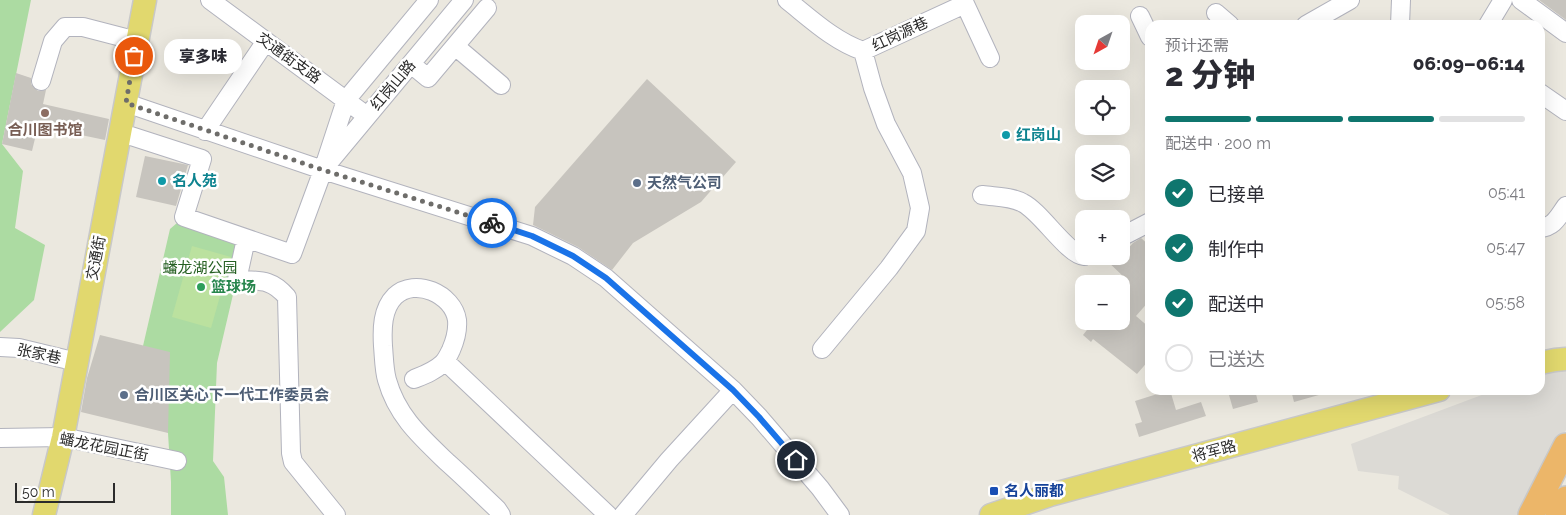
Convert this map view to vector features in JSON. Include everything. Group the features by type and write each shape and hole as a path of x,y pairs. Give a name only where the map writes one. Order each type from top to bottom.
{"highway":[{"path":"1531,515 1566,446"},
{"path":"1558,515 1566,499"}],"main road":[{"name":"交通街","path":"44,515 63,437 145,0"},
{"path":"1545,362 1566,359"},
{"name":"将军路","path":"991,515 1050,495 1420,395"}],"street":[{"name":"交通街支路","path":"211,0 367,116"},
{"name":"红岗山路","path":"246,239 292,254 346,100 429,0"},
{"name":"红岗山路","path":"323,170 464,0"},
{"name":"红岗源巷","path":"787,0 847,45 864,51 965,4 990,58"},
{"path":"1315,20 1350,0"},
{"path":"1400,20 1401,0"},
{"path":"1491,20 1504,0"},
{"path":"1521,0 1566,33"},
{"path":"411,64 428,78 486,8"},
{"path":"1216,13 1224,20"},
{"path":"1140,16 1145,26"},
{"path":"41,81 54,41 65,27 83,27 137,40"},
{"path":"205,131 266,41"},
{"path":"455,46 501,85"},
{"path":"822,349 889,268 916,231 920,208 912,173 886,124 873,88 864,51"},
{"path":"1545,96 1566,111"},
{"path":"126,103 323,170 532,236 573,256 606,278 733,390 759,417 820,488 840,515"},
{"path":"131,136 202,159 184,217 246,239 236,280 267,282 278,286 287,297 291,453 294,462 336,515"},
{"path":"982,196 1012,198 1026,204 1075,253"},
{"path":"1545,227 1552,224 1566,206"},
{"path":"1130,232 1145,225"},
{"path":"414,379 432,371 445,361 456,340 457,320 450,305 435,292 420,287 405,290 395,296 387,308 383,320 382,336 386,379 396,403 412,428 501,515"},
{"name":"张家巷","path":"0,347 19,348 77,362"},
{"path":"445,361 608,515"},
{"path":"623,515 669,460 733,390"},
{"name":"蟠龙花园正街","path":"0,438 63,437 177,461"}],"green space":[{"path":"0,0 31,0 2,144 23,171 15,228 45,245 34,300 0,332"},
{"name":"蟠龙湖公园","path":"184,217 246,239 217,363 213,461 224,477 228,515 171,515 168,433 143,346 170,229"},
{"name":"篮球场","path":"192,246 231,257 211,328 172,317"}],"shaded area":[{"path":"1566,369 1566,430 1523,515 1450,515 1398,489 1399,476 1358,471 1351,444 1482,395 1545,395 1545,374"}],"building":[{"path":"1539,0 1566,0 1566,20"},
{"name":"合川图书馆","path":"16,73 31,78 31,84 38,91 46,90 43,104 109,119 105,140 38,126 32,151 2,144"},
{"name":"天然气公司","path":"647,79 736,162 701,202 633,243 612,270 578,247 533,225 535,207"},
{"name":"名人苑","path":"145,156 188,165 176,206 136,197"},
{"path":"1141,238 1145,242 1145,306 1136,316 1145,324 1145,365 1137,374 1093,339 1091,342 1083,335 1087,330 1130,330 1130,275 1122,275 1111,265 1130,265 1130,246"},
{"name":"合川区关心下一代工作委员会","path":"100,335 170,352 168,433 81,412 87,378"},
{"path":"1154,395 1172,395 1176,410 1201,402 1206,416 1139,437 1135,424 1142,422 1135,401"},
{"path":"1229,395 1256,395 1258,402 1233,409"},
{"path":"1292,395 1319,395 1294,402"}],"way so far":[{"path":"134,56 126,103 323,170 492,223"}],"place":[{"name":"享多味","path":"134,56"},
{"name":"合川图书馆","path":"45,113"},
{"name":"红岗山","path":"1006,135"},
{"name":"名人苑","path":"162,181"},
{"name":"天然气公司","path":"637,183"},
{"name":"篮球场","path":"201,287"},
{"name":"合川区关心下一代工作委员会","path":"124,395"},
{"name":"名人丽都","path":"994,491"}],"route":[{"path":"492,223 532,236 573,256 606,278 733,390 796,460"}]}
